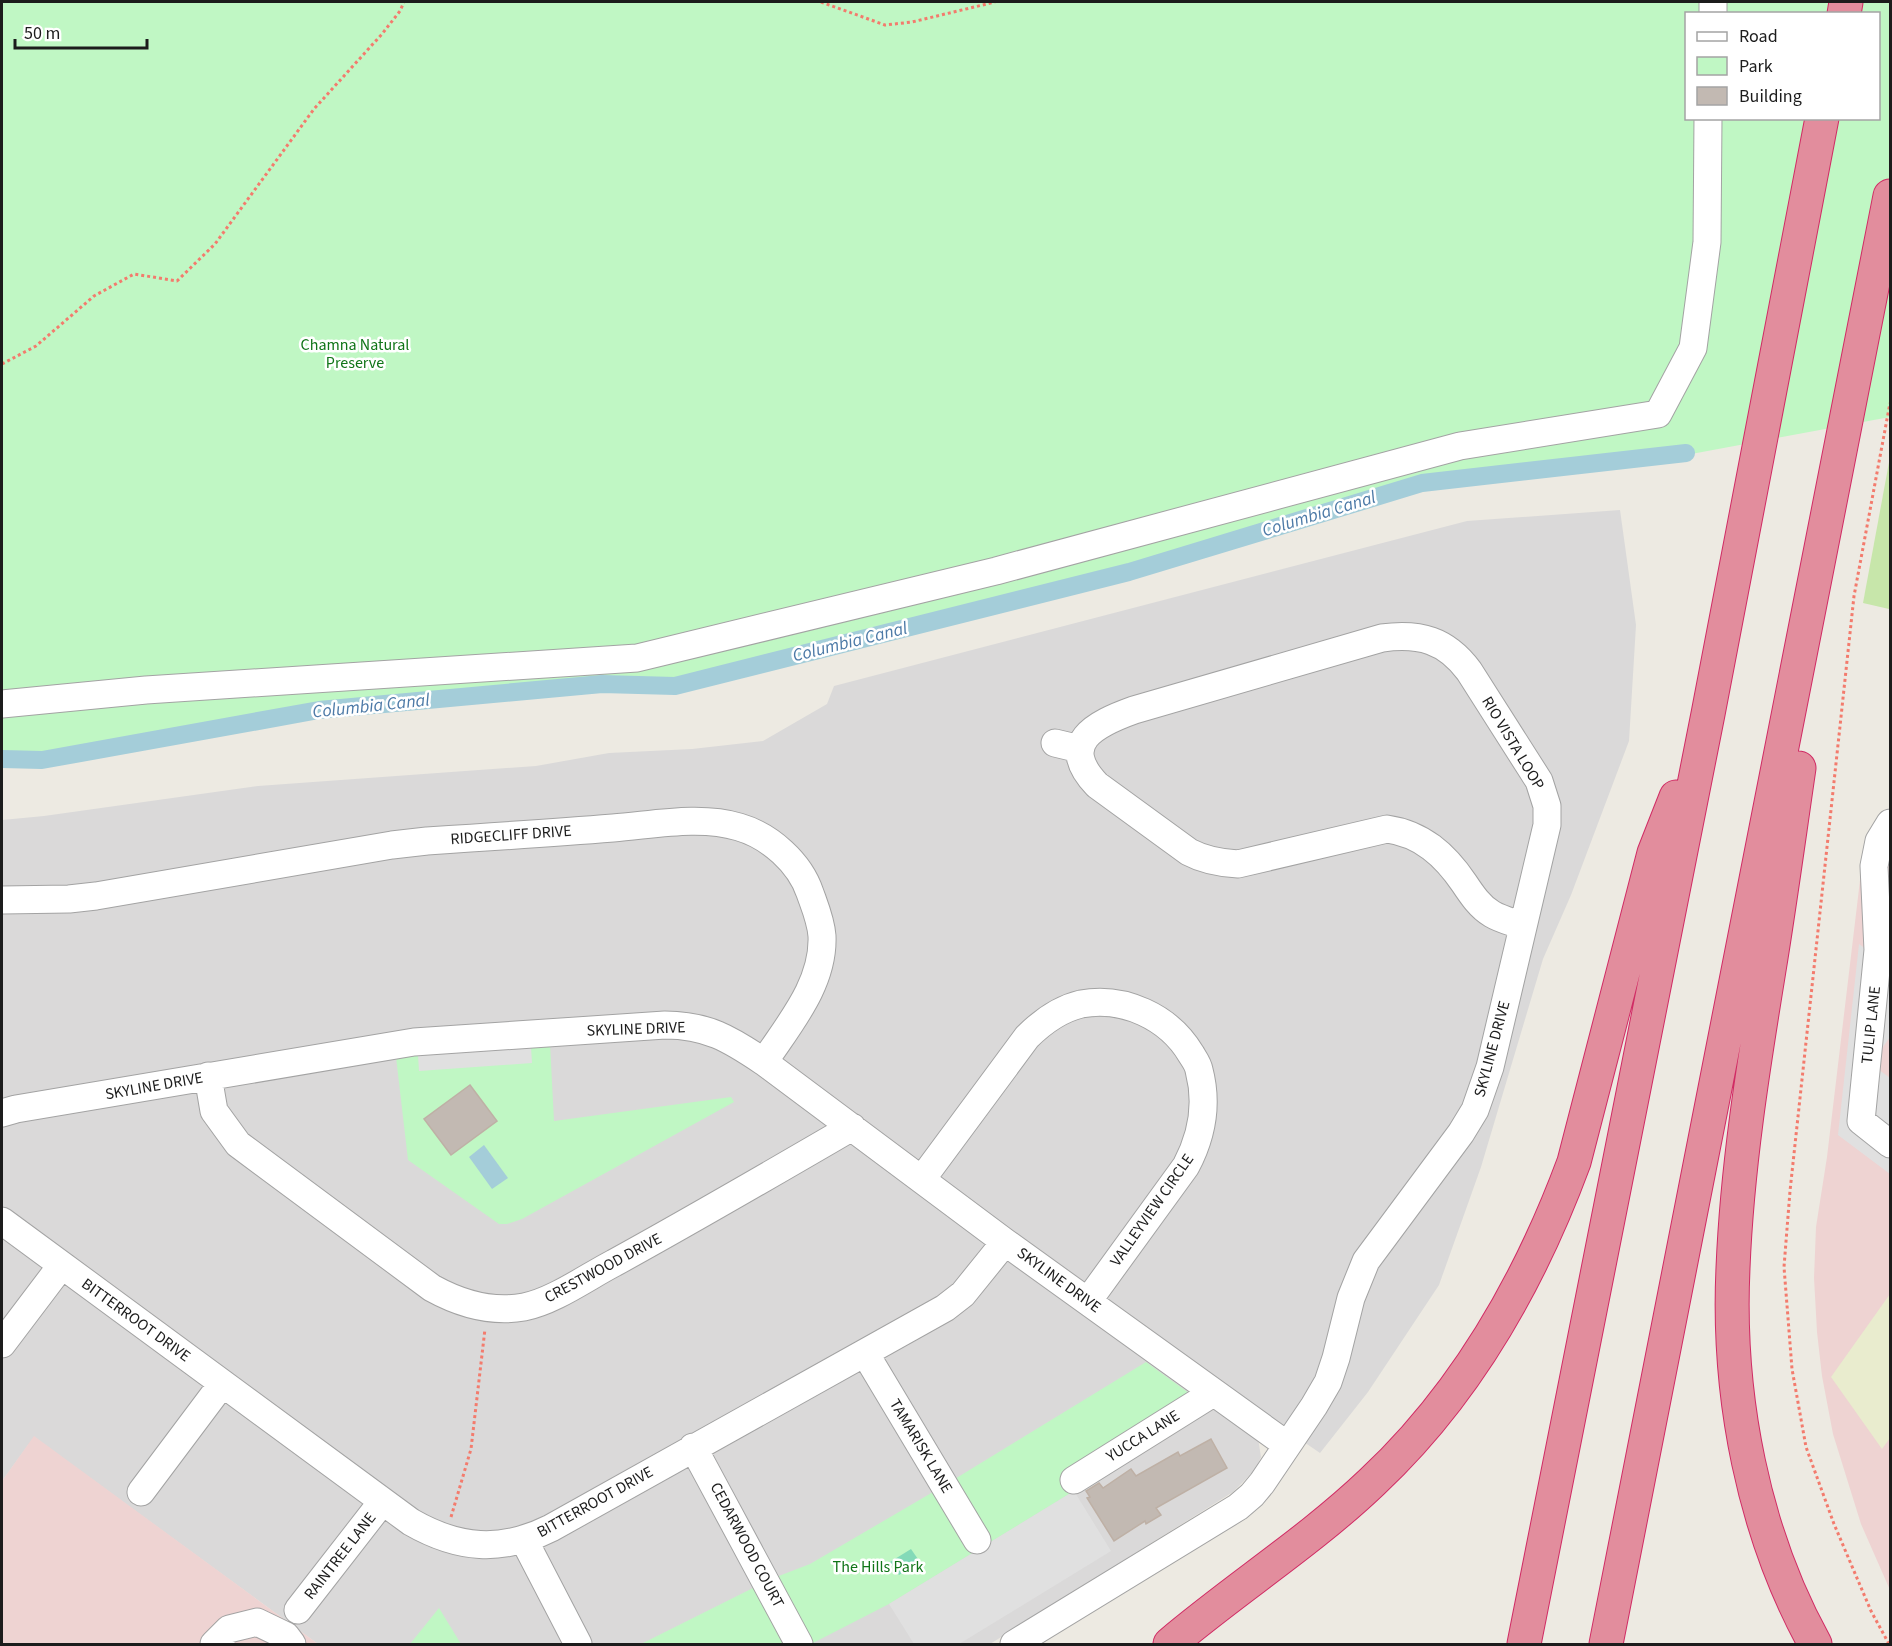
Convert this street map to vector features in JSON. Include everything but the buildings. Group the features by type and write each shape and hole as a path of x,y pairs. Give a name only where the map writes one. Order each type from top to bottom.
{"highway":[{"path":"1524,1644 1708,714 1822,120"},
{"path":"1606,1644 1890,196"},
{"path":"1815,1644 1792,1598 1766,1529 1750,1468 1738,1394 1733,1343 1732,1290 1739,1185 1754,1059 1813,677 1818,564"},
{"path":"1170,1644 1314,1533 1380,1475 1417,1436 1494,1331 1535,1255 1574,1162 1654,853 1708,714"}],"street":[{"path":"2,704 146,690 638,658 996,571 1460,446 1658,414 1693,348 1707,242 1708,120"},
{"name":"RIO VISTA LOOP","path":"1404,635 1426,638 1459,658 1539,781 1547,806 1547,825 1523,926 1493,915 1482,906 1435,848 1402,831 1381,830 1238,864 1199,858 1097,785 1067,746 1099,726 1134,710 1382,638 1404,635"},
{"name":"RIDGECLIFF DRIVE","path":"2,900 69,899 96,896 427,841 694,822 739,827 760,836 794,864 806,880 819,919 822,937 820,961 815,978 803,1003 764,1062"},
{"name":"TULIP LANE","path":"1890,823 1879,841 1874,866 1878,951 1861,1121 1890,1144"},
{"name":"SKYLINE DRIVE","path":"1014,1644 1238,1506 1262,1483 1328,1382 1351,1298 1366,1261 1461,1133 1475,1110 1490,1067 1523,926"},
{"name":"VALLEYVIEW CIRCLE","path":"922,1179 1027,1037 1041,1023 1060,1012 1081,1005 1101,1003 1125,1005 1147,1013 1168,1026 1184,1043 1199,1068 1204,1096 1203,1123 1196,1147 1186,1167 1088,1301"},
{"name":"SKYLINE DRIVE","path":"2,1113 414,1042 665,1025 687,1025 708,1030 764,1062 1005,1242 1287,1445"},
{"name":"CRESTWOOD DRIVE","path":"208,1076 214,1111 224,1127 245,1150 432,1288 468,1304 487,1308 506,1309 541,1302 648,1244 852,1127"},
{"name":"BITTERROOT DRIVE","path":"2,1221 382,1502 420,1527 445,1539 470,1545 494,1545 524,1540 551,1528 945,1308 963,1294 1005,1242"},
{"path":"2,1344 61,1266"},
{"name":"TAMARISK LANE","path":"865,1353 976,1540"},
{"path":"141,1492 222,1384"},
{"name":"YUCCA LANE","path":"1074,1480 1213,1393"},
{"name":"CEDARWOOD COURT","path":"693,1447 799,1644"},
{"name":"RAINTREE LANE","path":"298,1610 382,1502"},
{"path":"524,1540 578,1644"},
{"path":"214,1644 229,1629 257,1622 286,1635 292,1644"}],"path":[{"path":"2,364 36,346 94,297 134,274 177,281 215,244 314,109 382,34 400,11 404,2"},
{"path":"821,2 885,25 912,22 995,2"},
{"path":"1889,1644 1871,1611 1834,1524 1806,1447 1792,1369 1784,1267 1790,1191 1854,596 1890,403"},
{"path":"445,1539 471,1449 487,1308"}],"shaded area":[{"path":"1620,510 1636,625 1629,741 1571,895 1543,959 1481,1167 1439,1285 1368,1392 1320,1453 1253,1407 1261,1457 1255,1470 1233,1492 990,1644 318,1644 34,1437 2,1481 2,820 258,786 536,766 609,753 692,749 763,741 827,704 834,686 1467,521"},
{"path":"1890,808 1890,1590 1861,1524 1833,1434 1822,1376 1814,1278 1816,1227 1827,1157 1861,872 1870,834"},
{"path":"1859,944 1890,967 1890,1037 1871,1064 1890,1078 1890,1174 1838,1135"},
{"path":"531,1047 532,1063 419,1071 418,1055"},
{"path":"34,1436 318,1644 2,1644 2,1481"},
{"path":"1074,1491 1111,1551 959,1644 914,1644 889,1604"}],"green space":[{"name":"Chamna Natural Preserve","path":"2,2 1890,2 1890,417 1686,455 1422,483 1129,572 675,686 601,684 319,710 42,760 2,759"},
{"path":"1890,457 1890,607 1889,609 1863,603"},
{"path":"550,1043 554,1121 731,1097 734,1102 522,1219 499,1224 408,1160 396,1057"},
{"path":"1890,1294 1890,1438 1882,1449 1831,1377"},
{"name":"The Hills Park","path":"1146,1362 1200,1401 1074,1491 889,1604 811,1644 641,1644 771,1579 810,1564 945,1485"},
{"path":"911,1549 920,1562 899,1575 890,1562"},
{"path":"439,1608 461,1644 410,1644"}],"water":[{"path":"484,1145 508,1178 492,1189 469,1157"}],"waterway":[{"name":"Columbia Canal","path":"2,759 42,760 319,710 602,684 675,686 1129,572 1422,483 1686,453"}]}
